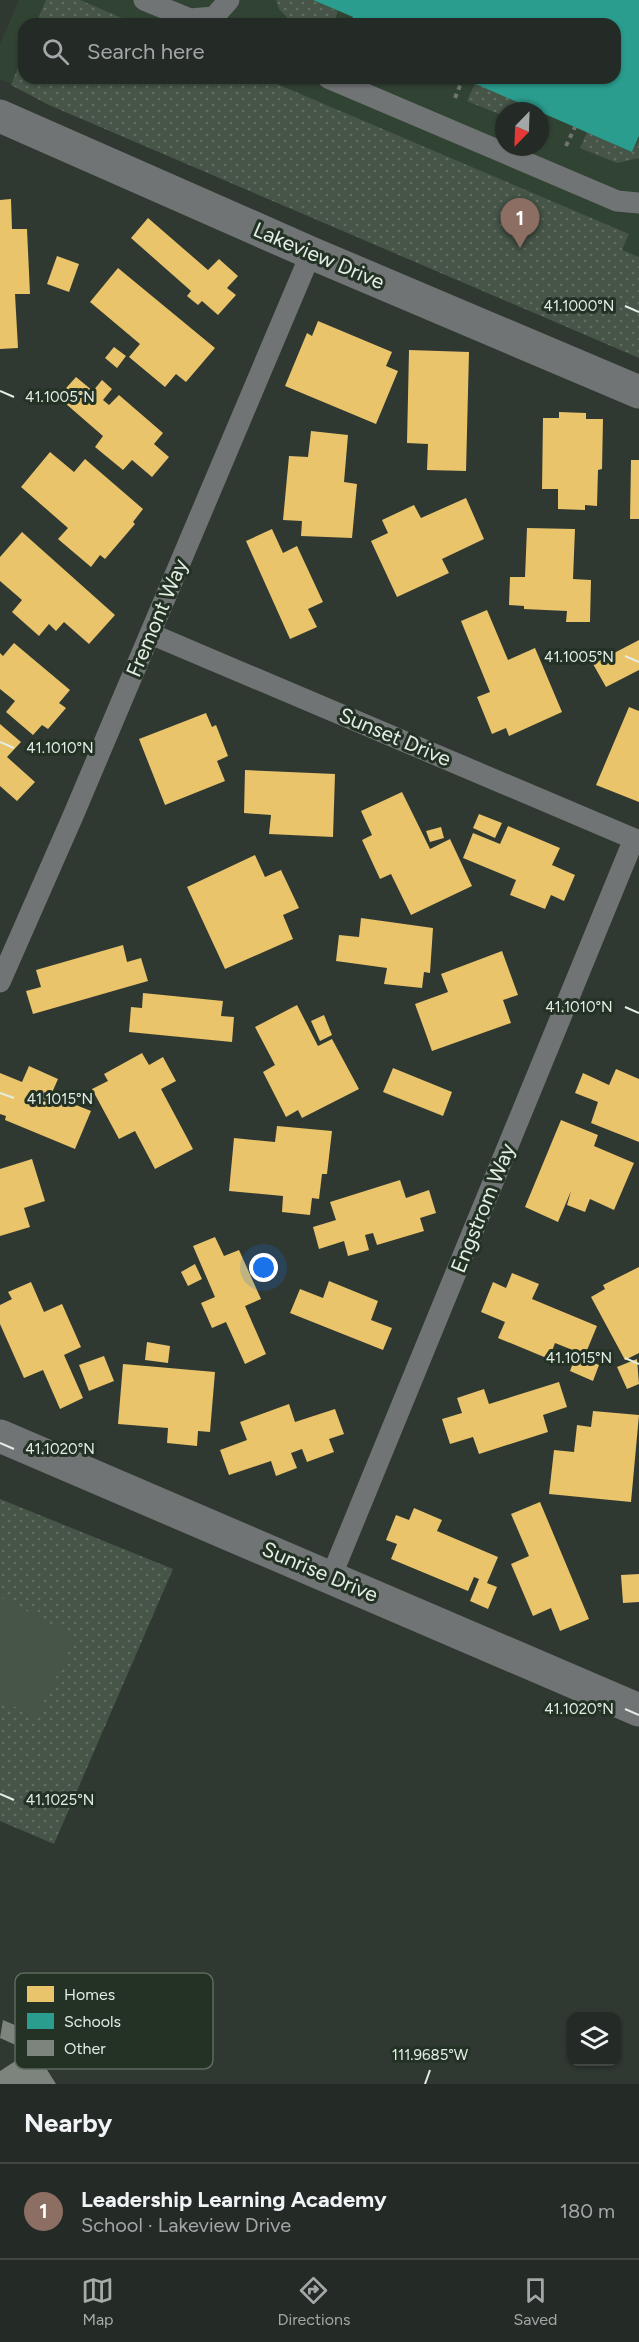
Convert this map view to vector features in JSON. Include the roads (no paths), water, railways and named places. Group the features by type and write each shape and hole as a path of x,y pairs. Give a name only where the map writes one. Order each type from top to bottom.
{"street":[{"name":"Lakeview Drive","path":"0,117 311,253 639,392"},
{"name":"Sunrise Drive","path":"0,1436 639,1710"}],"lane":[{"path":"144,0 186,18"},
{"path":"210,18 214,17 229,0"},
{"path":"342,84 617,201 639,203"},
{"name":"Fremont Way","path":"0,982 151,634 311,253"},
{"name":"Sunset Drive","path":"151,634 637,840"},
{"name":"Engstrom Way","path":"331,1577 637,840"}],"place":[{"name":"Leadership Learning Academy","path":"520,248"}]}
